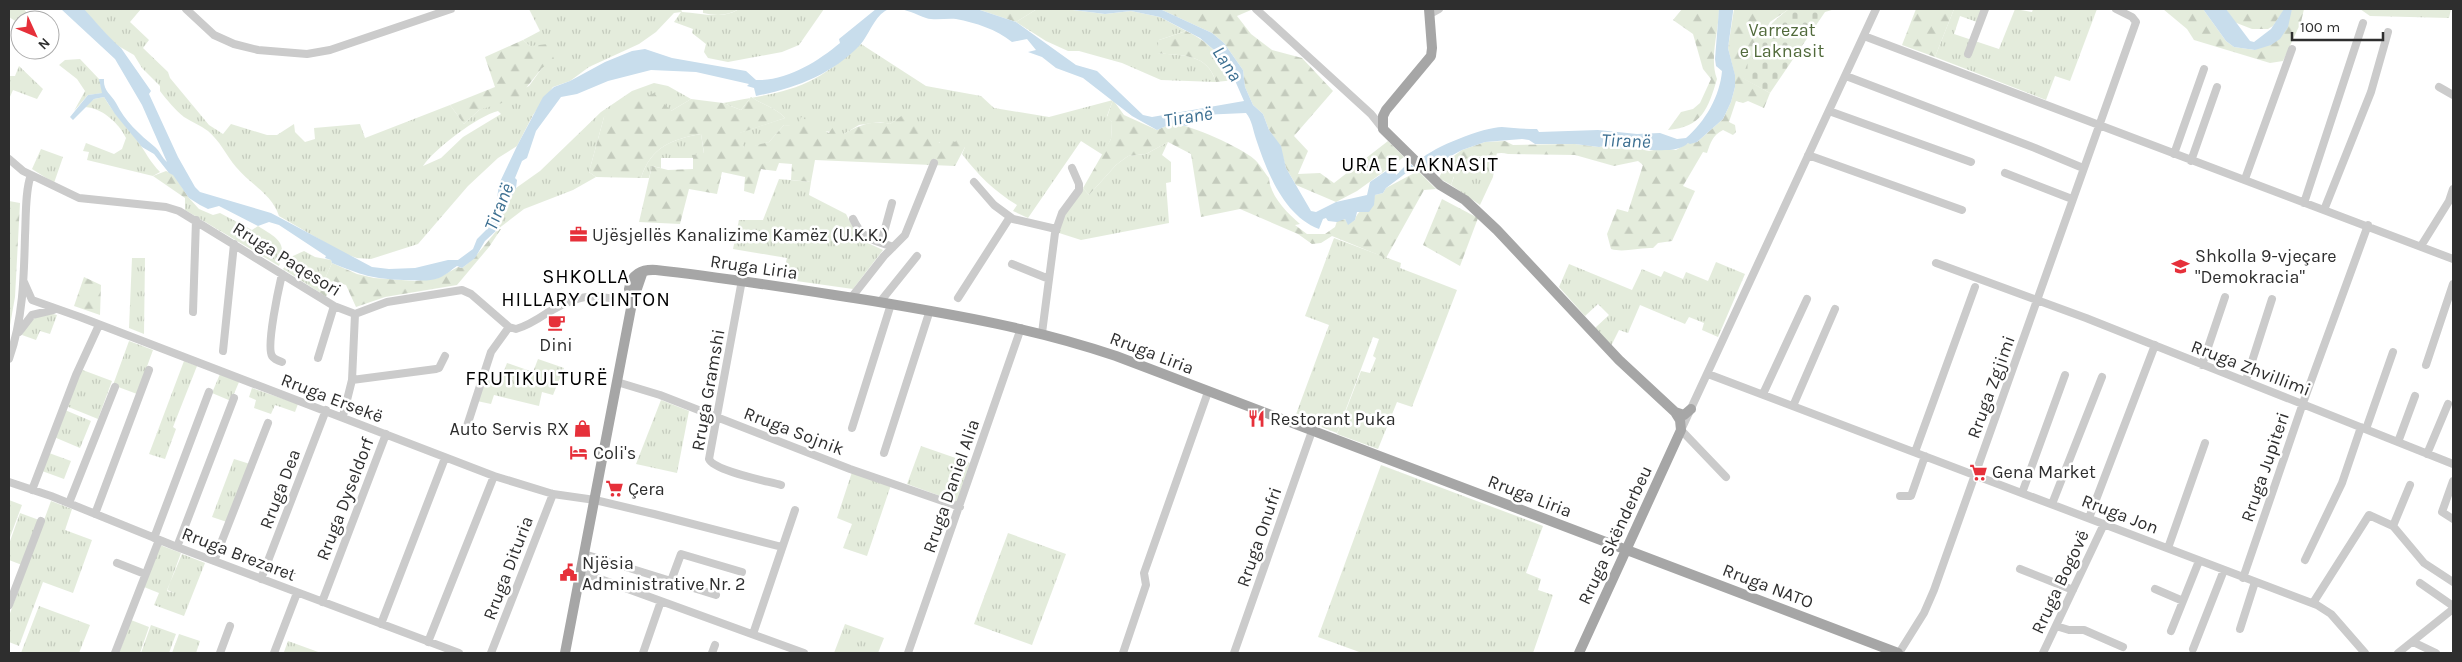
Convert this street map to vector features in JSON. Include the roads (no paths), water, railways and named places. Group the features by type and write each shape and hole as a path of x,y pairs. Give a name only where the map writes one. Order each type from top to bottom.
{"main road":[{"path":"1430,12 1431,56 1386,110 1383,116 1385,131 1440,185 1475,208 1619,360 1675,412 1680,420 1681,430"},
{"name":"Rruga Liria","path":"632,302 629,285 636,275 644,270 742,280 930,310 1042,333 1110,354 1626,550"},
{"path":"565,653 632,302"},
{"path":"1675,412 1684,415 1692,409"},
{"name":"Rruga Skënderbeu","path":"1579,653 1681,430"},
{"name":"Rruga NATO","path":"1626,550 1898,653"}],"street":[{"path":"186,9 214,35 228,42 258,50 307,54 330,50 451,9"},
{"path":"1256,9 1371,114 1385,131"},
{"path":"1430,12 1439,9"},
{"path":"1726,476 1681,430 1876,9"},
{"path":"1968,54 1985,9"},
{"name":"Rruga Zgjimi","path":"1898,653 1924,613 1976,476 2098,124 2136,22 2135,19 2116,9"},
{"path":"2304,203 2363,23"},
{"path":"2324,210 2371,92 2388,32"},
{"path":"1864,36 2191,161 2368,225 2453,259"},
{"path":"2245,179 2292,49"},
{"path":"2174,154 2204,69"},
{"path":"1846,76 2083,168"},
{"path":"2191,161 2217,87"},
{"path":"2439,88 2453,95"},
{"path":"1371,114 1380,114 1386,110"},
{"path":"1829,111 1971,162"},
{"path":"1808,156 1962,210"},
{"name":"Rruga Paqesori","path":"9,159 31,174 79,198 166,207 196,220 334,306 355,314 387,302 462,290 471,294 509,327"},
{"path":"851,298 905,235 934,163"},
{"path":"1042,333 1056,229 1062,213 1080,184 1072,168"},
{"path":"2005,173 2072,200"},
{"path":"9,359 22,308 26,221 31,174"},
{"path":"974,182 994,205 1010,217 1020,222 1056,229"},
{"path":"2421,246 2451,202 2453,189"},
{"path":"881,243 892,202"},
{"path":"958,298 1010,217"},
{"path":"853,219 858,230 867,238 893,247"},
{"path":"193,312 196,220"},
{"name":"Rruga Jupiteri","path":"2243,578 2303,403 2368,225"},
{"path":"223,351 234,244"},
{"path":"880,302 917,256"},
{"name":"Rruga Zhvillimi","path":"1936,263 2038,300 2202,365 2246,380 2453,464"},
{"path":"1012,264 1049,279"},
{"path":"282,274 274,312 271,352 274,358 282,362"},
{"name":"Rruga Gramshi","path":"742,280 709,454 710,462 725,469 781,485"},
{"path":"24,282 27,293 38,308"},
{"path":"2426,365 2453,284"},
{"path":"1915,452 1975,287"},
{"path":"465,432 491,352 509,327 521,328 566,301 587,295 606,296 632,302"},
{"path":"2202,365 2225,297"},
{"path":"1764,394 1807,299"},
{"path":"2246,380 2272,299"},
{"path":"22,308 26,304 38,308"},
{"path":"852,428 891,304"},
{"path":"318,358 334,306"},
{"path":"14,343 22,326 38,308"},
{"name":"Rruga Ersekë","path":"38,308 62,311 343,416 494,476 552,494 595,500 782,547"},
{"path":"1793,406 1835,309"},
{"path":"884,452 930,310"},
{"path":"343,416 352,380 355,314"},
{"path":"32,490 76,375 99,325"},
{"name":"Rruga Daniel Alia","path":"908,653 1021,328"},
{"path":"2089,518 2155,345"},
{"path":"2305,560 2342,483 2393,352"},
{"path":"352,380 440,368 445,356"},
{"path":"95,514 149,370"},
{"name":"Rruga Jon","path":"1708,374 2312,603 2328,611 2365,653"},
{"path":"2022,493 2065,375"},
{"path":"2052,504 2102,377"},
{"name":"Rruga Sojnik","path":"617,382 717,417 850,469 960,507"},
{"path":"69,503 114,387"},
{"path":"115,653 146,574 156,539 209,392"},
{"path":"1123,653 1146,585 1144,573 1208,392"},
{"path":"2398,442 2415,396"},
{"path":"178,548 234,398"},
{"path":"2427,454 2448,404"},
{"name":"Rruga Dea","path":"261,579 326,410"},
{"path":"214,561 268,423"},
{"name":"Rruga Onufri","path":"1234,653 1312,431"},
{"name":"Rruga Dyseldorf","path":"322,602 386,434"},
{"path":"2168,548 2205,443"},
{"path":"1900,496 1911,496 1925,456"},
{"path":"380,624 445,458"},
{"path":"428,642 494,476"},
{"path":"2453,481 2442,512 2453,519"},
{"name":"Rruga Brezaret","path":"9,482 69,503 178,548 459,653"},
{"path":"2393,526 2410,485"},
{"name":"Rruga Dituria","path":"491,653 552,494"},
{"path":"753,634 795,510"},
{"path":"2312,603 2367,516 2371,515 2393,526 2424,563 2453,582"},
{"path":"9,605 41,521"},
{"name":"Rruga Bogovë","path":"2043,653 2104,524"},
{"path":"584,554 716,595"},
{"path":"671,580 680,554 742,572"},
{"path":"2171,631 2199,561"},
{"path":"117,563 146,574"},
{"path":"2020,568 2073,590"},
{"path":"2193,649 2224,570"},
{"path":"581,572 804,653"},
{"path":"2240,629 2255,582"},
{"path":"2398,653 2453,608 2420,583"},
{"path":"2155,589 2183,601"},
{"path":"274,653 297,593"},
{"path":"643,653 661,601"},
{"path":"220,653 230,626"},
{"path":"2056,626 2069,630 2084,630 2123,647"},
{"path":"2413,642 2436,653"},
{"path":"712,653 715,645"}],"water":[{"name":"Tiranë","path":"61,9 84,9 121,48 151,91 149,94 178,157 195,187 200,192 271,213 372,267 389,269 415,268 448,260 458,260 473,249 477,239 487,229 496,206 499,184 517,146 543,97 554,87 570,81 605,62 632,51 645,49 672,58 746,71 756,80 779,77 801,69 822,57 840,43 839,39 876,9 891,9 881,14 860,45 837,64 812,79 771,93 756,96 754,88 747,86 749,84 696,72 651,70 608,81 577,94 561,97 536,131 527,158 522,161 515,178 517,180 516,188 499,222 498,229 485,241 475,258 462,268 457,266 439,278 422,280 383,279 360,273 332,263 331,260 325,258 326,256 279,225 269,222 258,226 219,206 208,209 200,205 189,198 173,175 169,173 154,154 142,147 115,114 104,97 94,99 73,120 70,117 88,95 102,93 99,79 104,79 106,89 124,116 157,149 167,162 142,105 115,59"},
{"path":"899,9 977,9 1016,22 1076,65 1097,71 1143,115 1152,117 1244,101 1229,67 1214,50 1200,38 1160,17 1131,11 1105,14 1065,9 1160,9 1212,33 1224,43 1243,70 1245,87 1253,105 1263,114 1269,130 1281,146 1286,168 1311,211 1316,212 1336,202 1367,195 1370,182 1389,169 1395,169 1396,175 1409,162 1414,167 1386,188 1383,193 1375,195 1374,205 1369,212 1357,212 1355,220 1348,225 1345,219 1337,222 1328,221 1326,218 1323,219 1319,229 1307,223 1296,214 1278,192 1246,113 1201,115 1187,126 1171,124 1157,130 1132,116 1083,78 1056,68 1042,57 1028,52 1036,50 1027,39 1012,42 993,30 971,22 956,19 929,19"},
{"name":"Tiranë","path":"1719,9 1733,9 1728,48 1735,75 1735,87 1731,102 1723,119 1697,142 1688,143 1675,149 1656,150 1622,149 1617,144 1599,147 1575,144 1535,144 1529,140 1522,139 1485,142 1462,150 1427,167 1420,160 1436,149 1459,139 1483,130 1502,127 1537,129 1539,132 1598,130 1637,134 1660,133 1677,139 1686,138 1693,132 1710,108 1721,80 1722,71 1716,66 1715,59"},
{"path":"2203,9 2226,9 2250,41 2254,42 2271,29 2284,9 2292,9 2288,27 2280,39 2271,45 2255,50 2234,47 2226,41"}],"place":[{"name":"Ujësjellës Kanalizime Kamëz (U.K.K.)","path":"578,235"},
{"name":"Shkolla 9-vjeçare \"Demokracia\"","path":"2181,266"},
{"name":"Dini","path":"556,322"},
{"name":"Restorant Puka","path":"1256,419"},
{"name":"Auto Servis RX","path":"583,429"},
{"name":"Coli's","path":"579,453"},
{"name":"Gena Market","path":"1978,472"},
{"name":"Çera","path":"614,489"},
{"name":"Njësia Administrative Nr. 2","path":"568,573"}],"district":[{"name":"URA E LAKNASIT","path":"1420,164"},
{"name":"SHKOLLA HILLARY CLINTON","path":"586,288"},
{"name":"FRUTIKULTURË","path":"537,378"}],"park label":[{"name":"Varrezat e Laknasit","path":"1782,40"}],"water label":[{"name":"Lana","path":"1227,64"}]}
